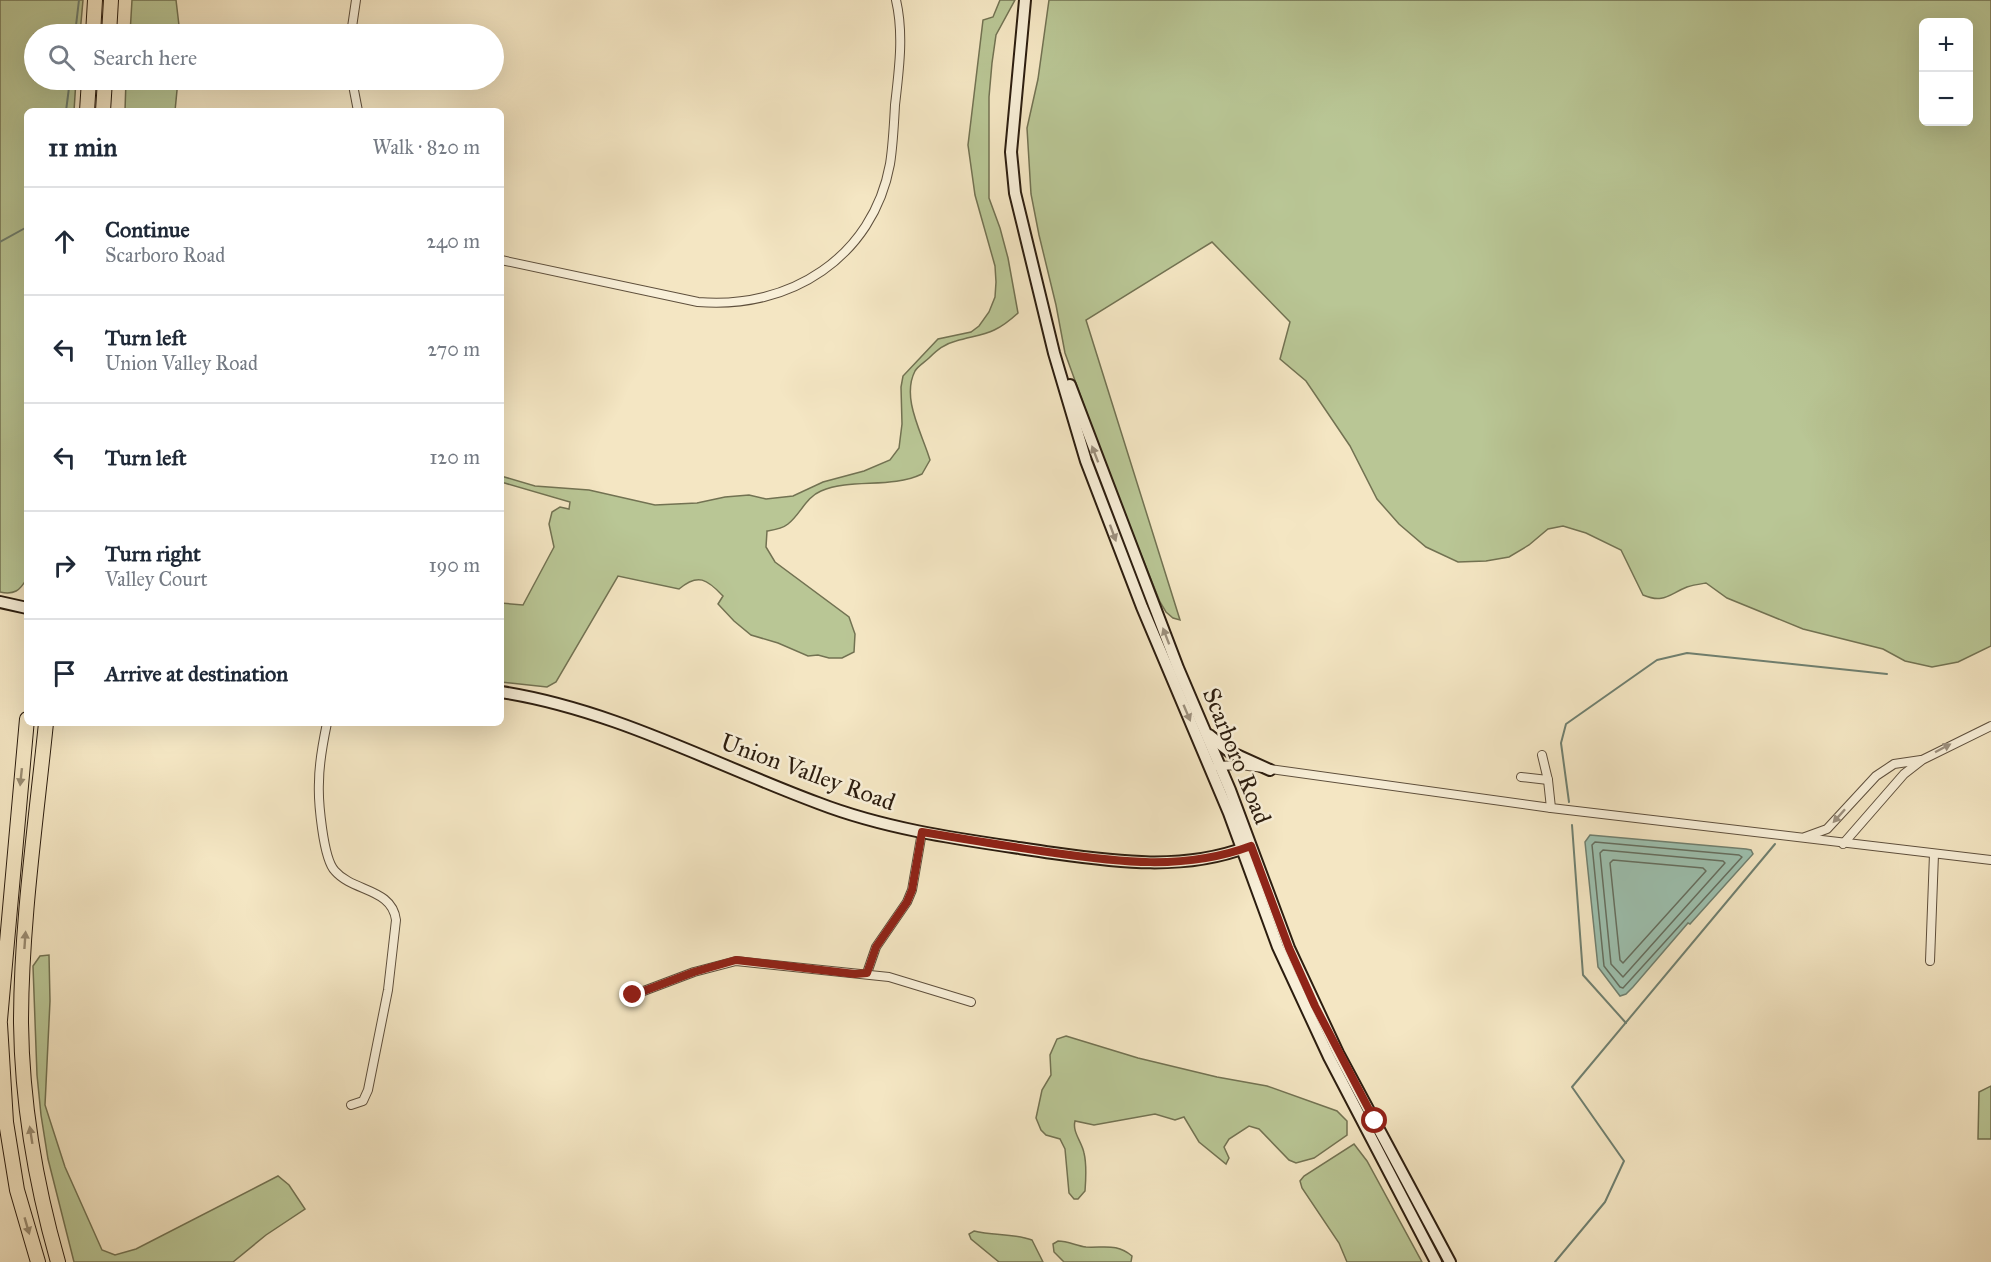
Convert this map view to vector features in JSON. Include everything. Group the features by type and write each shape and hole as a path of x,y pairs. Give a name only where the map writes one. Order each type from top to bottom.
{"highway":[{"path":"94,24 95,0"},
{"path":"110,24 111,0"},
{"path":"87,108 88,90"},
{"path":"103,108 104,90"},
{"path":"26,726 0,1022 6,1122 17,1190 38,1262"},
{"path":"46,726 24,944 21,1023 27,1116 40,1192 58,1262"}],"main road":[{"name":"Scarboro Road","path":"1025,0 1011,152 1015,192 1054,353 1086,461 1142,607 1215,766 1246,847 1315,1006 1450,1262"},
{"name":"Scarboro Road","path":"1046,317 1109,492 1178,668 1206,732 1215,766"},
{"path":"0,602 24,607"},
{"name":"Union Valley Road","path":"504,692 584,710 817,803 864,819 922,832 1083,857 1146,863 1171,863 1227,854 1246,847"},
{"path":"1206,732 1230,752 1270,770"},
{"name":"Scarboro Road","path":"1246,847 1278,947 1302,1001 1436,1262"},
{"path":"1378,1148 1413,1205 1443,1262"}],"street":[{"path":"352,24 356,0"},
{"path":"504,261 698,302 717,304 765,298 811,279 832,264 853,243 874,210 883,187 890,164 900,44 899,13 896,0"},
{"path":"354,90 357,108"},
{"path":"327,726 319,782 327,855 333,870 344,880 389,902 396,920 388,990 368,1090 363,1101 351,1105"},
{"path":"1843,844 1904,774 1922,759 1991,726"},
{"path":"1542,755 1551,808"},
{"path":"1804,837 1827,829 1876,776 1894,764 1922,759"},
{"path":"1215,766 1241,765 1551,808 1991,860"},
{"path":"1521,777 1548,780"},
{"path":"867,973 876,947 907,902 912,890 922,832"},
{"path":"1930,961 1934,854"},
{"path":"633,995 694,972 736,960 855,974 867,973 889,977 971,1002"}],"shaded area":[{"path":"0,0 83,0 81,24 24,24 24,90 75,90 74,108 24,108 24,583 13,592 0,592"},
{"path":"132,0 176,0 179,24 131,24"},
{"path":"1000,0 1015,0 996,35 992,63 989,97 989,198 1008,258 1018,313 995,329 944,346 915,371 911,381 911,404 930,460 922,474 910,479 846,485 821,491 811,497 788,524 767,531 766,547 775,562 849,617 855,634 854,652 842,658 808,656 778,643 751,635 718,604 723,596 712,585 702,580 692,581 679,589 618,576 556,682 547,687 504,682 504,603 523,605 554,547 549,524 552,512 560,507 569,509 570,502 504,483 504,477 535,486 589,490 655,505 697,503 749,495 766,499 793,496 823,482 864,471 890,460 899,448 903,376 938,339 971,332 979,326 989,312 995,297 995,266 975,195 968,145 983,20 993,17"},
{"path":"1049,0 1991,0 1991,646 1958,662 1932,667 1905,661 1883,649 1803,629 1727,598 1706,583 1687,587 1666,597 1650,598 1643,595 1621,550 1586,533 1563,526 1548,529 1529,545 1509,557 1486,561 1458,562 1426,547 1399,524 1377,499 1350,446 1306,381 1280,359 1290,322 1212,242 1086,320 1180,620 1173,618 1160,602 1109,474 1065,353 1031,194 1027,128 1038,79"},
{"path":"126,90 177,90 175,108 125,108"},
{"path":"49,955 50,1001 45,1105 65,1167 102,1250 115,1255 136,1249 278,1176 289,1185 305,1209 266,1235 233,1262 74,1262 48,1159 37,1075 33,966 40,956"},
{"path":"1066,1036 1138,1058 1217,1077 1267,1086 1337,1111 1347,1121 1347,1135 1314,1158 1296,1163 1289,1160 1259,1129 1249,1126 1229,1139 1224,1147 1229,1158 1226,1164 1199,1142 1184,1117 1175,1120 1155,1114 1094,1125 1075,1121 1075,1129 1086,1162 1086,1172 1085,1191 1078,1199 1074,1199 1069,1193 1065,1149 1060,1139 1046,1135 1041,1130 1036,1118 1042,1090 1051,1075 1050,1055 1057,1039"},
{"path":"1991,1086 1991,1139 1978,1139 1979,1092"},
{"path":"1354,1144 1367,1161 1422,1262 1347,1262 1339,1243 1302,1188 1300,1181 1304,1176"},
{"path":"974,1231 1018,1236 1032,1240 1043,1262 999,1262 971,1239 969,1234"},
{"path":"1058,1241 1086,1247 1121,1249 1132,1256 1131,1262 1064,1262 1054,1252 1053,1244"}],"water":[{"path":"1590,835 1746,849 1751,850 1753,854 1690,924 1688,923 1633,987 1620,996 1598,967 1585,842"}],"waterway":[{"path":"76,24 79,0"},
{"path":"66,108 69,90"},
{"path":"0,242 24,229"},
{"path":"1569,802 1561,743 1566,724 1657,660 1687,653 1887,674"},
{"path":"1572,825 1583,975 1626,1023"},
{"path":"1555,1262 1605,1202 1624,1161 1572,1087 1775,844"}],"route":[{"path":"633,995 694,972 736,960 855,974 867,973 876,947 907,902 912,890 922,832 1083,857 1146,863 1171,863 1227,854 1251,846 1289,948 1315,1006 1375,1121"}]}
